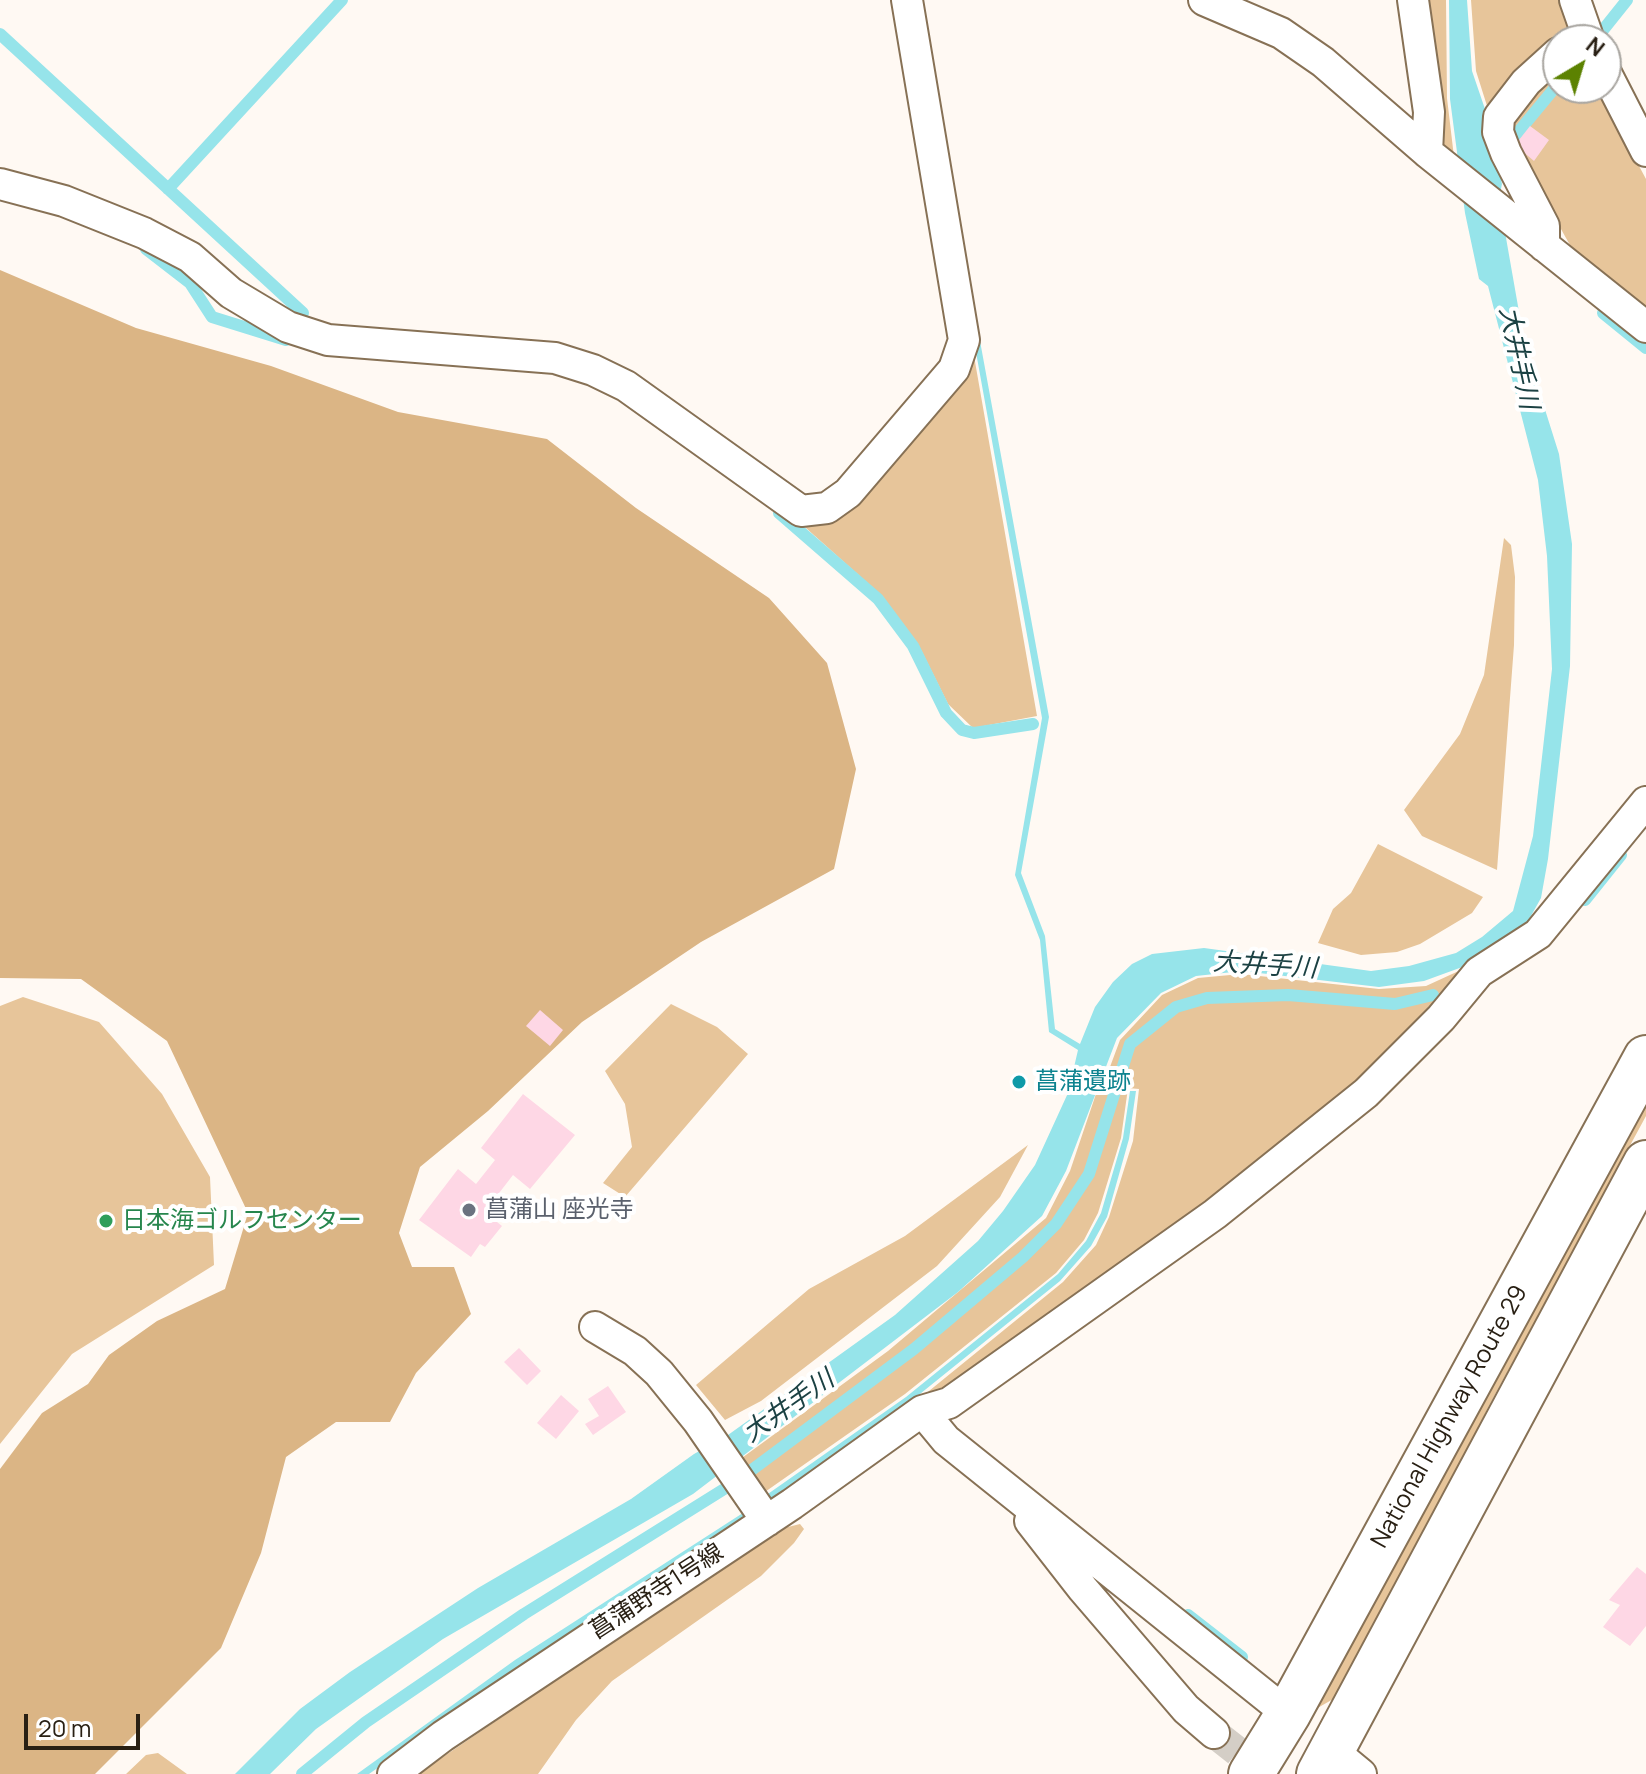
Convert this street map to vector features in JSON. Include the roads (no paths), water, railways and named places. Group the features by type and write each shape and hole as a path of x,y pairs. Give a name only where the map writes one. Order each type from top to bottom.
{"highway":[{"name":"National Highway Route 29","path":"1251,1774 1288,1714 1646,1058"},
{"path":"1337,1766 1646,1163"}],"street":[{"path":"0,184 64,201 144,233 190,257 231,293 288,327 328,340 555,358 593,370 626,386 801,511 827,508 848,493 954,369 964,340 907,0"},
{"path":"1204,0 1281,33 1323,62 1434,158 1646,327"},
{"path":"1413,0 1434,158"},
{"path":"1575,0 1580,24"},
{"path":"1542,68 1526,82 1499,117 1498,132 1544,226 1544,246"},
{"path":"1622,104 1646,151"},
{"name":"菖蒲野寺1号線","path":"393,1774 559,1657 767,1521 922,1411 949,1403 1215,1214 1366,1093 1441,1018 1479,972 1538,934 1646,802"},
{"path":"595,1327 635,1351 659,1373 698,1421 767,1521"},
{"path":"922,1411 946,1440 1288,1714"},
{"path":"999,1481 1083,1589 1186,1709 1214,1733"}],"water":[{"name":"大井手川","path":"1449,0 1467,0 1472,71 1486,112 1502,184 1499,198 1525,346 1559,454 1572,544 1570,666 1548,859 1541,898 1527,923 1476,962 1424,981 1379,987 1242,971 1196,976 1161,993 1117,1038 1066,1171 1042,1216 958,1292 693,1494 443,1639 316,1729 270,1774 235,1774 300,1709 350,1672 478,1588 631,1499 694,1454 728,1435 895,1315 978,1241 1003,1211 1035,1165 1068,1093 1078,1050 1049,1032 1040,940 1015,875 1042,718 933,114 938,112 1049,717 1021,873 1045,936 1055,1029 1080,1044 1095,1007 1113,982 1132,964 1152,954 1204,948 1371,971 1409,966 1456,953 1482,937 1513,911 1533,836 1552,669 1547,556 1538,480 1488,286 1479,279 1465,213 1450,99"},
{"path":"1130,1091 1136,1091 1129,1139 1107,1217 1091,1246 1060,1281 910,1402 773,1500 765,1496 906,1397 1058,1274 1086,1241 1101,1213 1123,1138"},
{"path":"746,1511 750,1517 550,1646 369,1774 357,1774 515,1660"}],"waterway":[{"path":"168,189 342,0"},
{"path":"1608,24 1627,0"},
{"path":"0,34 303,313"},
{"path":"1510,142 1542,103"},
{"path":"146,249 190,283 212,317 286,340"},
{"path":"1603,313 1646,348"},
{"path":"779,513 878,599 913,646 946,713 962,730 974,733 1033,724"},
{"path":"1585,900 1621,855"},
{"name":"大井手川","path":"745,1475 914,1349 1023,1257 1056,1224 1089,1174 1130,1044 1176,1007 1207,998 1288,995 1395,1004 1433,995"},
{"path":"302,1774 366,1722 524,1614 729,1486"},
{"path":"1188,1615 1242,1657"}],"tunnel":[{"path":"1214,1733 1266,1774"}],"place":[{"name":"菖蒲遺跡","path":"1019,1082"},
{"name":"菖蒲山 座光寺","path":"469,1210"},
{"name":"日本海ゴルフセンター","path":"106,1221"}]}
